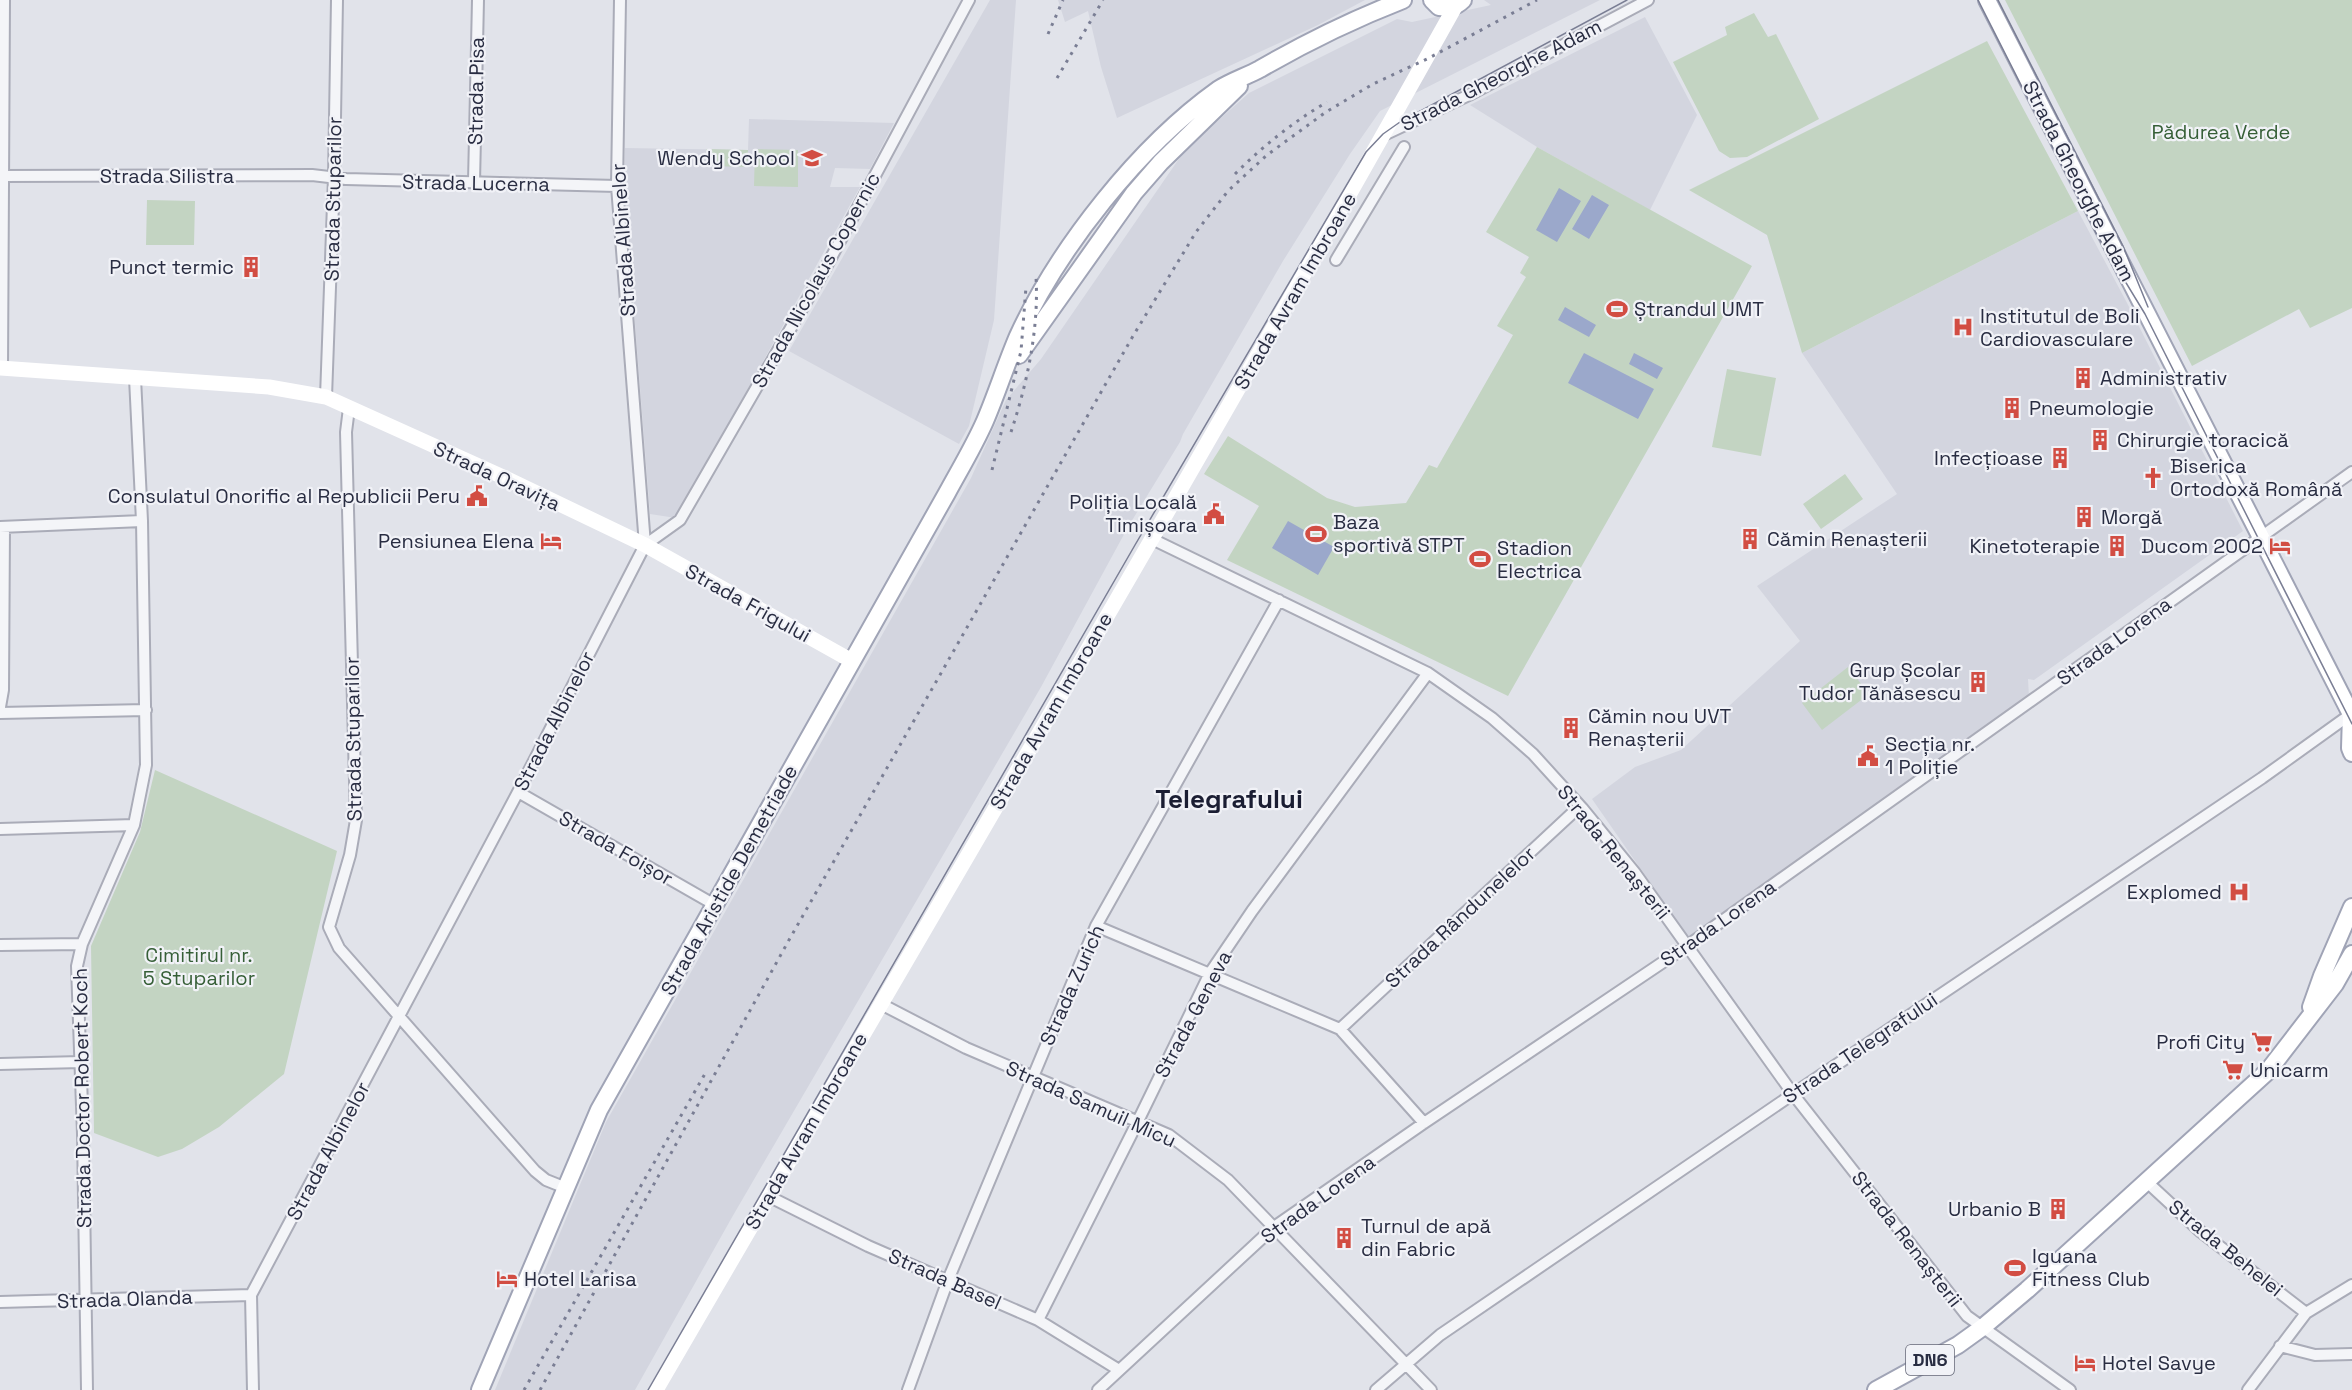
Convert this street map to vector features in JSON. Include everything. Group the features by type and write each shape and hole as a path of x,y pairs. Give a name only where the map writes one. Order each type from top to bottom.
{"main road":[{"name":"Strada Aristide Demetriade","path":"480,1390 599,1110 965,460 1002,381 1073,276 1134,193 1208,115 1257,70 1402,0"},
{"name":"Strada Gheorghe Adam","path":"1987,0 2351,715 2350,748 2352,753"},
{"name":"DN6","path":"2308,1017 2322,976 2352,907"},
{"name":"DN6","path":"1876,1390 1958,1345 1983,1327 2268,1071 2335,984 2352,954"}],"street":[{"path":"1,368 1,43 4,0"},
{"name":"Strada Stuparilor","path":"326,397 334,177 337,0"},
{"name":"Strada Pisa","path":"474,182 478,0"},
{"name":"Strada Albinelor","path":"252,1390 251,1295 518,792 645,545 617,186 620,0"},
{"name":"Strada Nicolaus Copernic","path":"645,545 680,520 825,269 969,0"},
{"name":"Strada Gheorghe Adam","path":"1386,134 1469,95 1648,0"},
{"name":"Strada Avram Imbroane","path":"656,1390 1386,134 1442,30 1448,3"},
{"path":"1336,260 1404,147"},
{"name":"Strada Silistra","path":"1,176 312,175 334,177"},
{"name":"Strada Lucerna","path":"334,177 617,186"},
{"name":"Strada Oravița","path":"1,368 269,387 326,397 501,476 645,545"},
{"name":"Strada Doctor Robert Koch","path":"87,1390 77,966 82,944 134,825 146,765 142,521 135,378"},
{"name":"Strada Stuparilor","path":"349,408 346,432 356,820 350,855 329,927 339,948 535,1171 546,1180 566,1188"},
{"name":"Strada Lorena","path":"1098,1390 1274,1227 1424,1123 1688,946 2352,472"},
{"path":"0,707 3,690 2,527 142,521"},
{"name":"Strada Renașterii","path":"1152,539 1428,674 1492,718 1525,747 1580,806 1635,873 1793,1094 1967,1316 2070,1390"},
{"name":"Strada Frigului","path":"645,545 852,661"},
{"name":"Strada Zurich","path":"908,1390 948,1280 1096,926 1279,600"},
{"name":"Strada Geneva","path":"1038,1320 1210,973 1252,911 1428,674"},
{"path":"0,713 146,710"},
{"name":"Strada Telegrafului","path":"1376,1390 1440,1335 2262,778 2351,715"},
{"name":"Strada Foișor","path":"518,792 715,905"},
{"name":"Strada Rândunelelor","path":"1340,1029 1580,806"},
{"path":"0,829 134,825"},
{"path":"1096,926 1340,1029 1424,1123"},
{"path":"0,945 82,944"},
{"name":"Strada Samuil Micu","path":"881,1004 966,1048 1169,1135 1228,1180 1431,1390"},
{"path":"0,1064 81,1062"},
{"name":"Strada Behelei","path":"2146,1182 2201,1232 2306,1313"},
{"name":"Strada Basel","path":"768,1196 868,1246 1038,1320 1119,1370"},
{"path":"2248,1390 2306,1313 2352,1286"},
{"name":"Strada Olanda","path":"0,1302 251,1295"},
{"path":"2280,1346 2315,1355 2352,1354"}],"shaded area":[{"path":"990,0 1016,0 994,320 969,426 959,444 789,351"},
{"path":"1058,0 1365,0 1318,25 1117,118 1101,67 1088,11 1065,22"},
{"path":"1484,0 1600,0 1380,111 1350,154 1283,261 1180,442 1128,527 1041,687 731,1219 635,1390 495,1390 606,1122 971,478 1006,400 1041,359 1185,150 1249,93 1397,19 1412,22 1491,5"},
{"path":"1645,17 1697,115 1650,210 1537,147 1470,105"},
{"path":"749,119 894,123 870,169 835,168 830,187 860,187 676,518 650,514 624,185 625,148 748,150"},
{"path":"2078,211 2243,531 2034,680 2028,679 2029,697 1688,937 1592,799 1635,767 1681,750 1800,641 1757,586 1897,494 1802,353"}],"green space":[{"name":"Pădurea Verde","path":"2005,0 2352,0 2352,308 2310,328 2299,309 2192,366"},
{"path":"1754,13 1768,37 1776,34 1819,119 1747,157 1730,158 1719,151 1673,62 1727,35 1725,27"},
{"path":"1987,41 2078,211 1802,353 1767,235 1689,190"},
{"path":"1537,147 1752,266 1508,696 1227,560 1259,506 1204,474 1228,436 1327,498 1355,507 1406,503 1429,465 1437,468 1513,335 1497,326 1526,277 1520,273 1529,257 1486,232"},
{"path":"706,149 748,150 748,167 706,166"},
{"path":"755,149 798,150 798,187 754,186"},
{"path":"147,200 195,201 194,245 146,245"},
{"path":"1727,369 1776,378 1761,456 1712,447"},
{"path":"1845,474 1863,499 1821,529 1803,504"},
{"path":"1848,667 1869,694 1822,730 1802,703"},
{"name":"Cimitirul nr. 5 Stuparilor","path":"155,770 337,851 284,1074 219,1127 182,1149 158,1157 94,1133 91,946 140,832"}],"water":[{"path":"1559,188 1581,201 1557,242 1536,230"},
{"path":"1592,195 1609,205 1589,239 1572,229"},
{"path":"1565,307 1596,325 1589,337 1558,320"},
{"path":"1584,353 1654,389 1638,419 1568,383"},
{"path":"1634,353 1663,368 1657,379 1629,364"},
{"path":"1288,521 1334,547 1318,575 1272,548"}],"tram line":[{"path":"648,1390 1135,545 1366,152 1383,134 1400,122 1627,0"},
{"path":"1978,0 2097,235 2145,314 2352,724"},
{"path":"1998,0 2123,246 2148,307"}],"railway":[{"path":"1048,34 1063,0"},
{"path":"1057,78 1103,0"},
{"path":"540,1390 789,940 1133,336 1196,232 1228,191 1267,155 1326,112 1373,84 1429,58 1537,0"},
{"path":"1235,174 1279,135 1327,102"},
{"path":"1011,432 1031,356 1036,316 1036,277"},
{"path":"992,470 1021,351 1026,287"},
{"path":"524,1390 706,1072"}],"place":[{"name":"Wendy School","path":"812,158"},
{"name":"Punct termic","path":"251,267"},
{"name":"Ștrandul UMT","path":"1617,309"},
{"name":"Institutul de Boli Cardiovasculare","path":"1963,327"},
{"name":"Administrativ","path":"2083,378"},
{"name":"Pneumologie","path":"2012,408"},
{"name":"Chirurgie toracică","path":"2100,440"},
{"name":"Infecțioase","path":"2060,458"},
{"name":"Biserica Ortodoxă Română","path":"2153,478"},
{"name":"Consulatul Onorific al Republicii Peru","path":"477,496"},
{"name":"Poliția Locală Timișoara","path":"1214,514"},
{"name":"Morgă","path":"2084,517"},
{"name":"Baza sportivă STPT","path":"1316,534"},
{"name":"Cămin Renașterii","path":"1750,539"},
{"name":"Pensiunea Elena","path":"551,541"},
{"name":"Kinetoterapie","path":"2117,546"},
{"name":"Ducom 2002","path":"2280,546"},
{"name":"Stadion Electrica","path":"1480,559"},
{"name":"Grup Școlar Tudor Tănăsescu","path":"1978,682"},
{"name":"Cămin nou UVT Renașterii","path":"1571,728"},
{"name":"Secția nr. 1 Poliție","path":"1868,756"},
{"name":"Explomed","path":"2239,892"},
{"name":"Profi City","path":"2262,1042"},
{"name":"Unicarm","path":"2233,1070"},
{"name":"Urbanio B","path":"2058,1209"},
{"name":"Turnul de apă din Fabric","path":"1344,1238"},
{"name":"Iguana Fitness Club","path":"2015,1268"},
{"name":"Hotel Larisa","path":"507,1279"},
{"name":"Hotel Savye","path":"2085,1363"}],"district":[{"name":"Telegrafului","path":"1229,799"}]}
